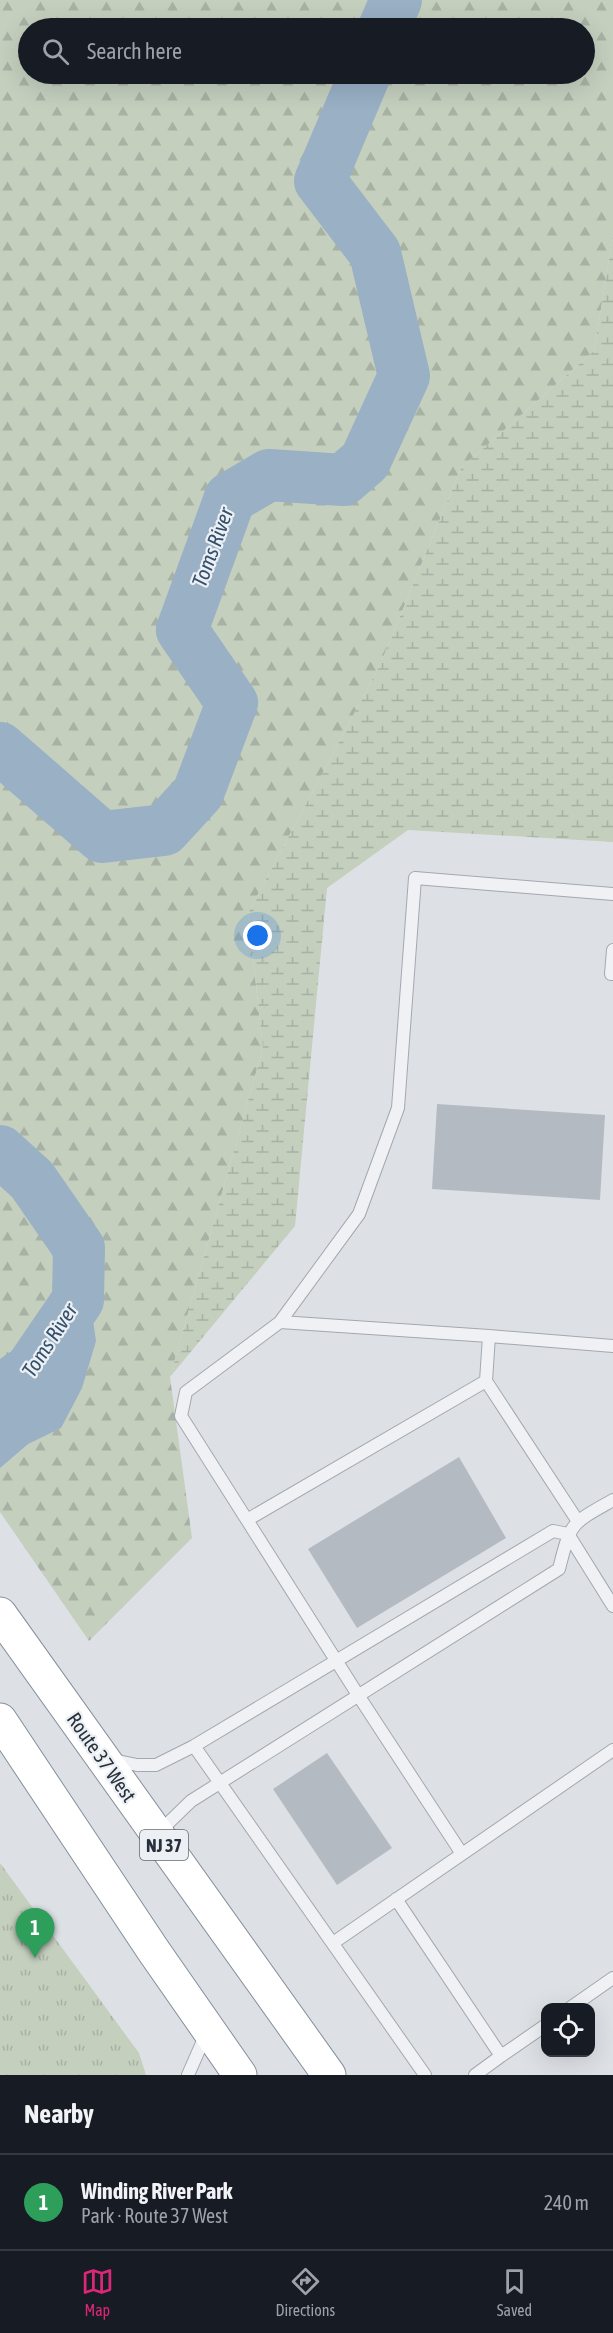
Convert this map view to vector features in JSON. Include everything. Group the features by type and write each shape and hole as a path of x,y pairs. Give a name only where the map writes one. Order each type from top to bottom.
{"highway":[{"name":"Route 37 West","path":"0,1614 329,2075"},
{"path":"0,1720 240,2075"}],"lane":[{"path":"462,1854 335,1660 181,1416 186,1392 280,1322 359,1214 398,1108 415,878 613,894"},
{"path":"613,950 611,974 613,974"},
{"path":"280,1322 613,1346"},
{"path":"489,1336 486,1381 577,1520"},
{"path":"247,1520 486,1381"},
{"path":"157,1834 191,1801 559,1569 568,1534 577,1520 613,1500"},
{"path":"103,1758 137,1765 156,1765 194,1746 554,1531 568,1534 613,1606"},
{"path":"194,1746 425,2075"},
{"path":"333,1943 613,1750"},
{"path":"396,1899 501,2056"},
{"path":"576,2003 613,1978"},
{"path":"475,2075 541,2028"},
{"path":"188,2075 208,2030"}],"green space":[{"path":"0,0 613,0 613,236 594,351 461,468 380,665 248,913 263,1048 170,1377 192,1538 89,1641 0,1512"},
{"path":"613,236 613,842 408,830 327,888 295,1226 170,1377 263,1048 248,913 380,665 461,468 594,351"},
{"path":"0,1863 139,2053 146,2075 0,2075"}],"water":[{"path":"55,1298 90,1300 96,1341 82,1388 61,1428 28,1444 0,1468 0,1359 19,1346"}],"building":[{"path":"437,1104 605,1115 600,1200 432,1189"},
{"path":"459,1457 506,1538 357,1628 308,1549"},
{"path":"327,1753 392,1848 337,1885 273,1789"}],"waterway":[{"name":"Toms River","path":"388,18 396,0"},
{"name":"Toms River","path":"0,748 102,837 164,830 198,793 232,703 182,630 230,498 269,475 343,480 365,461 404,376 375,253 320,181 361,84"},
{"name":"Toms River","path":"0,1151 32,1180 79,1248 78,1300 11,1398 0,1406"}],"place":[{"name":"Winding River Park","path":"35,1958"}]}
